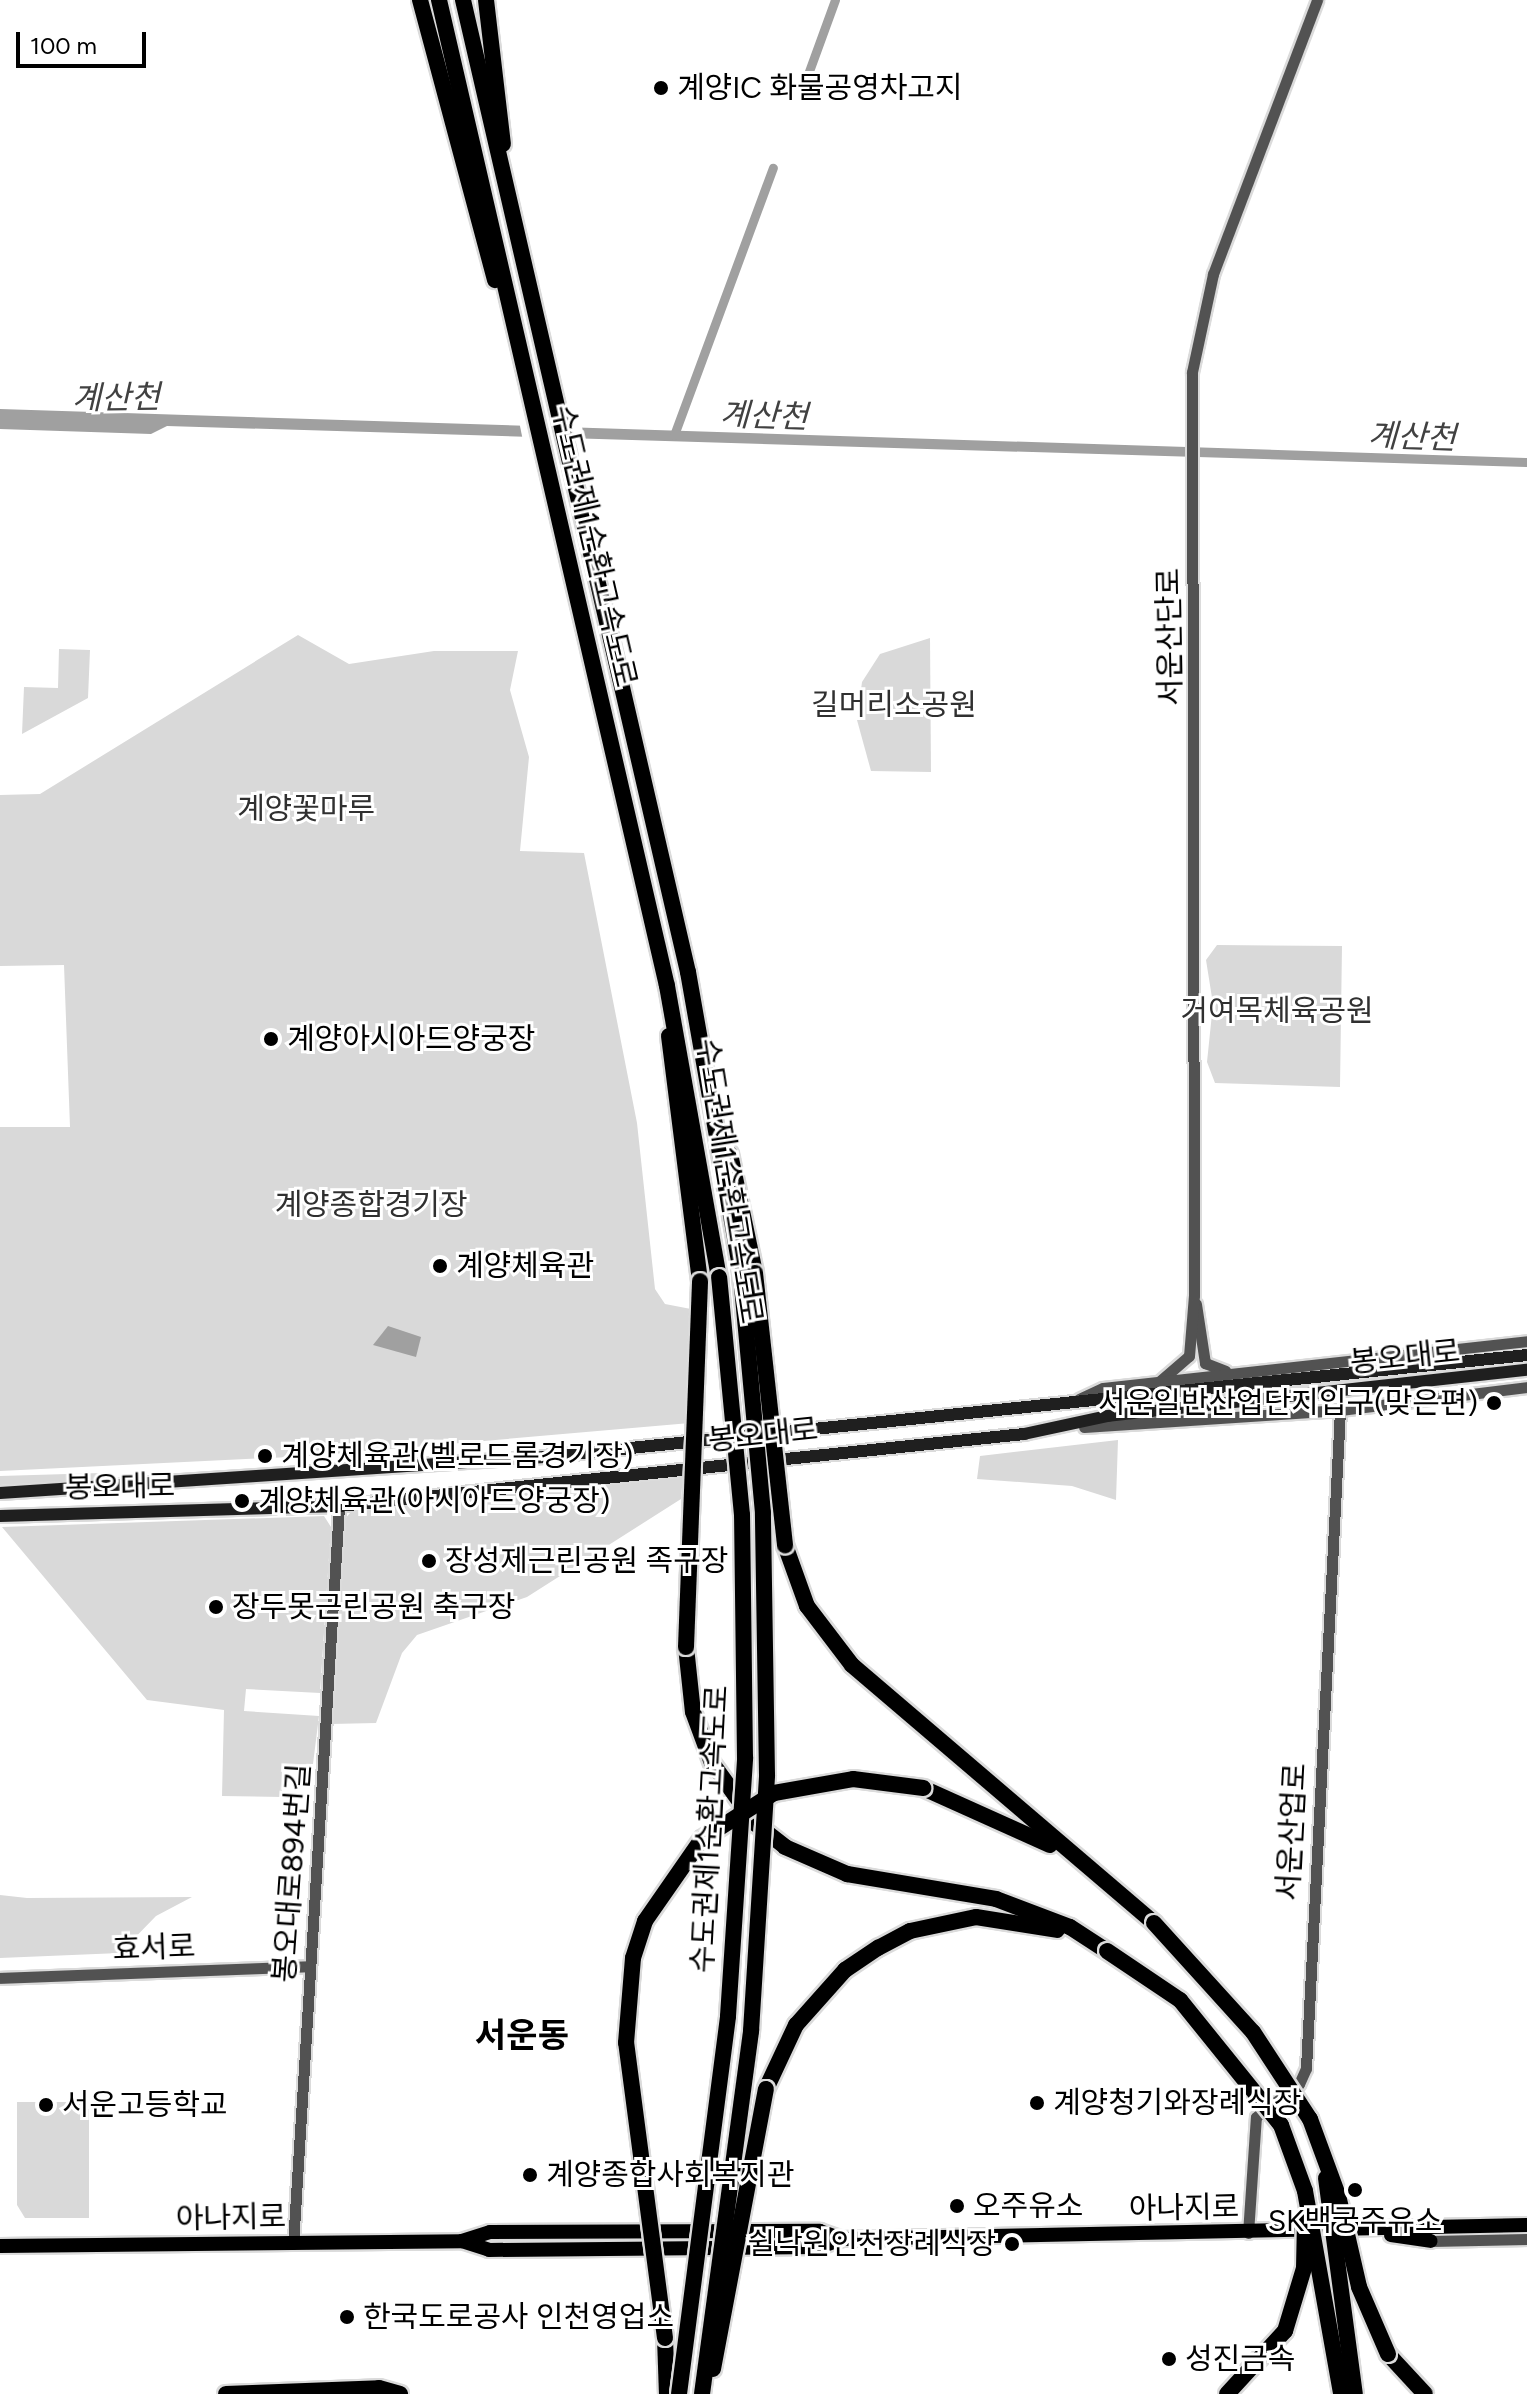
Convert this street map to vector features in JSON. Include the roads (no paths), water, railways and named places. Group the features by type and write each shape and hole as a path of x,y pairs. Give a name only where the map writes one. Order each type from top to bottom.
{"highway":[{"path":"420,0 487,261 513,326"},
{"name":"수도권제1순환고속도로","path":"439,0 667,986 719,1277 742,1515 745,1758 728,2016 679,2394"},
{"name":"수도권제1순환고속도로","path":"463,0 560,413 718,1117 748,1274 763,1513 767,1775 751,2031 704,2394"},
{"path":"486,0 503,103 503,173"},
{"path":"667,986 671,1076 700,1281 686,1647 702,1741 756,1824 817,1865 847,1874 996,1899 1070,1927 1180,2000 1233,2058 1281,2125 1305,2191 1341,2394"},
{"path":"748,1274 781,1524 807,1606 852,1665 1154,1923 1287,2078 1324,2154 1359,2287 1388,2354 1425,2394"},
{"path":"667,2394 627,2001 645,1921 702,1839 774,1793 812,1783 890,1781 1007,1819 1154,1923"},
{"path":"704,2394 759,2112 781,2051 818,1998 878,1948 941,1922 1015,1919 1107,1951"},
{"path":"1324,2154 1355,2394"},
{"path":"1227,2394 1266,2359 1293,2311 1304,2268 1305,2191"},
{"path":"226,2394 379,2388 400,2394"}],"main road":[{"name":"봉오대로","path":"0,1493 312,1476 1079,1399 1124,1400 1527,1355"},
{"name":"봉오대로","path":"0,1516 339,1506 1084,1427 1124,1415 1527,1370"},
{"path":"776,1429 764,1446 780,1460"},
{"name":"아나지로","path":"0,2246 462,2241 490,2232 820,2231 842,2239 1527,2225"},
{"path":"1359,2229 1431,2241"}],"street":[{"name":"서운산단로","path":"1160,1381 1189,1356 1194,1295 1191,416 1203,304 1317,0"},
{"name":"서운산단로","path":"1194,1295 1205,1363 1229,1372"},
{"path":"1079,1399 1160,1381 1229,1372 1527,1341"},
{"path":"1084,1427 1340,1410 1527,1387"},
{"name":"서운산업로","path":"1248,2233 1256,2117 1299,2084 1306,2068 1340,1410"},
{"name":"봉오대로894번길","path":"293,2244 339,1506"},
{"name":"효서로","path":"0,1978 310,1966"},
{"path":"1431,2241 1527,2239"}],"waterway":[{"path":"808,74 835,0"},
{"path":"674,435 773,168"}],"place":[{"name":"계양IC 화물공영차고지","path":"661,88"},
{"name":"계양아시아드양궁장","path":"271,1039"},
{"name":"계양체육관","path":"440,1266"},
{"name":"서운일반산업단지입구(맞은편)","path":"1494,1403"},
{"name":"계양체육관(벨로드롬경기장)","path":"265,1456"},
{"name":"계양체육관(아시아드양궁장)","path":"242,1501"},
{"name":"장성제근린공원 족구장","path":"429,1561"},
{"name":"장두못근린공원 축구장","path":"216,1607"},
{"name":"계양청기와장례식장","path":"1037,2103"},
{"name":"서운고등학교","path":"46,2105"},
{"name":"계양종합사회복지관","path":"530,2175"},
{"name":"SK백궁주유소","path":"1355,2190"},
{"name":"오주유소","path":"957,2206"},
{"name":"쉴낙원인천장례식장","path":"1012,2244"},
{"name":"한국도로공사 인천영업소","path":"347,2317"},
{"name":"성진금속","path":"1169,2359"}],"district":[{"name":"서운동","path":"522,2036"}],"water label":[{"name":"계산천","path":"116,398"},
{"name":"계산천","path":"764,416"},
{"name":"계산천","path":"1412,437"}],"park label":[{"name":"길머리소공원","path":"894,705"},
{"name":"계양꽃마루","path":"306,809"},
{"name":"거여목체육공원","path":"1277,1011"},
{"name":"계양종합경기장","path":"371,1205"}]}
